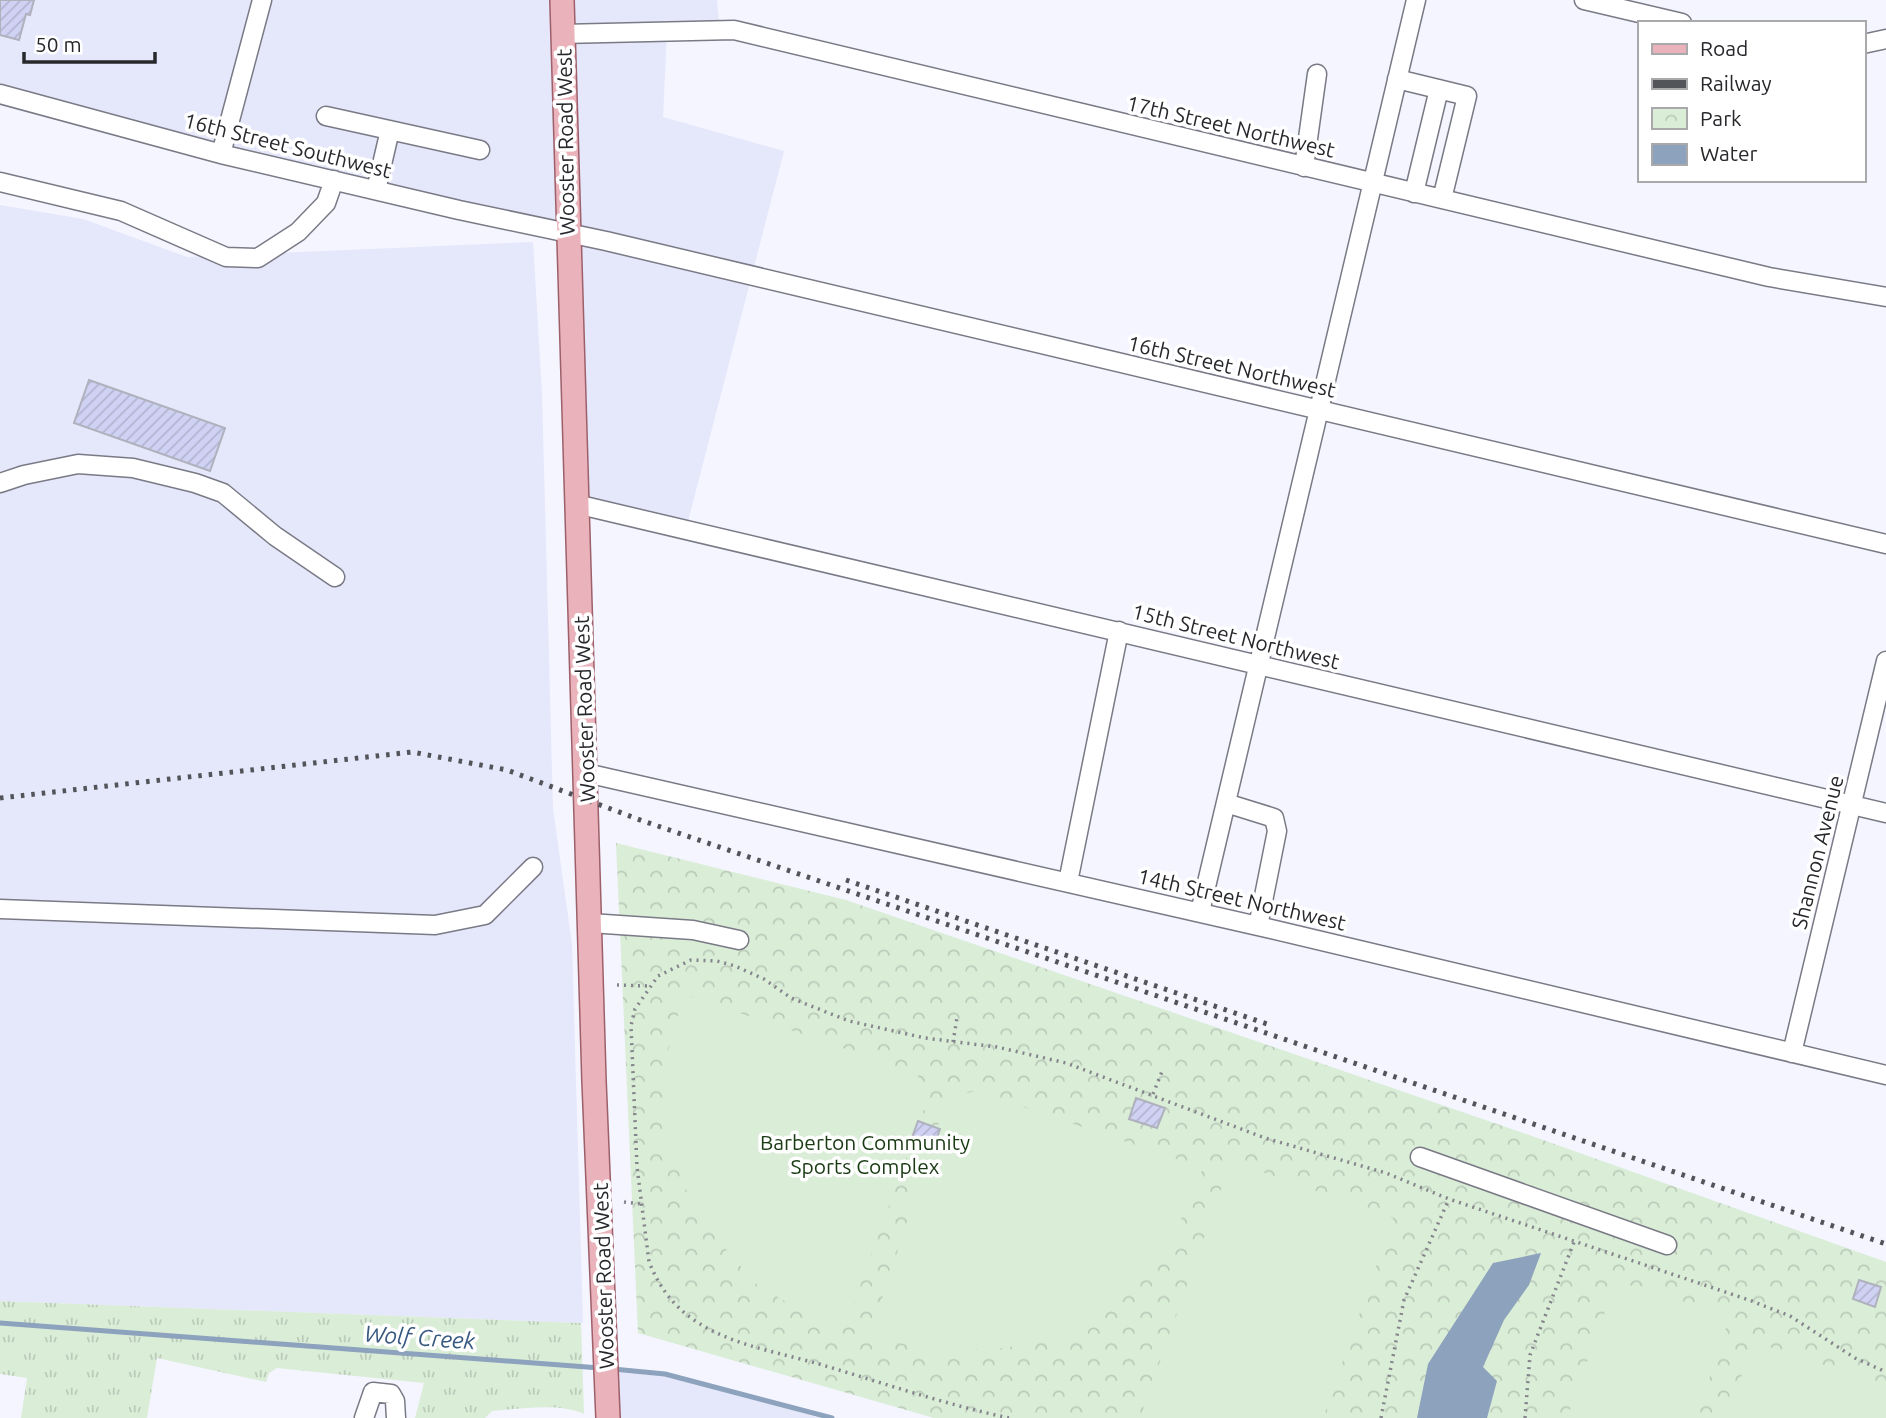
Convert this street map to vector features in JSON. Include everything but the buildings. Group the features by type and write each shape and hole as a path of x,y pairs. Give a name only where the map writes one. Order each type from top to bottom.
{"main road":[{"name":"Wooster Road West","path":"562,0 567,234 608,1415"}],"street":[{"path":"221,154 262,0"},
{"path":"1200,912 1416,0"},
{"path":"1584,0 1673,21"},
{"name":"17th Street Northwest","path":"562,34 734,30 1769,276 1886,298"},
{"path":"1865,44 1886,39"},
{"path":"1304,167 1317,74"},
{"path":"1397,79 1467,96 1442,199"},
{"path":"1414,192 1439,89"},
{"name":"16th Street Southwest","path":"0,94 221,154 567,234"},
{"path":"326,116 480,150"},
{"path":"376,190 390,130"},
{"path":"0,182 121,211 195,247 226,257 258,258 307,223 326,204 334,180"},
{"name":"16th Street Northwest","path":"567,234 1886,544"},
{"path":"0,483 78,464 133,468 195,483 223,493 275,536 335,577"},
{"name":"15th Street Northwest","path":"576,504 1886,813"},
{"path":"1068,882 1119,631"},
{"name":"Shannon Avenue","path":"1792,1053 1886,661"},
{"name":"14th Street Northwest","path":"586,773 1200,912 1886,1075"},
{"path":"1226,803 1274,818 1277,831 1258,926"},
{"path":"0,909 435,925 485,915 533,867"},
{"path":"590,923 693,930 739,940"},
{"path":"1420,1157 1667,1245"},
{"path":"364,1418 373,1392 380,1391 391,1394 395,1401 396,1418"}],"path":[{"path":"1009,1418 924,1398 717,1333 693,1319 671,1301 658,1283 649,1262 632,1111 631,1026 635,1009 650,986 671,967 691,960 717,961 764,979 817,1010 849,1021 1046,1057 1153,1094 1256,1135 1386,1173 1449,1199 1790,1316 1855,1357 1886,1372"},
{"path":"617,985 650,986"},
{"path":"954,1042 957,1018"},
{"path":"1153,1094 1163,1069"},
{"path":"1381,1418 1404,1300 1449,1199"},
{"path":"624,1202 642,1204"},
{"path":"1525,1418 1530,1355 1574,1242"}],"shaded area":[{"path":"0,0 562,0 563,33 667,31 663,117 784,151 686,529 576,504 566,234 0,94"},
{"path":"569,0 717,0 719,22 570,27"},
{"path":"0,205 83,219 187,257 533,242 542,394 553,809 572,944 583,1323 0,1301"},
{"path":"607,1371 665,1374 820,1418 608,1418"}],"green space":[{"name":"Barberton Community Sports Complex","path":"616,843 846,900 1532,1136 1886,1262 1886,1418 934,1418 638,1333"},
{"path":"684,994 916,1073 929,1095 846,1325 802,1312 755,1283 696,1214 665,1137 663,1069"},
{"path":"976,1091 1203,1168 1168,1249 1119,1304 1064,1338 1004,1348 934,1351 870,1336 947,1098"},
{"path":"1231,1161 1393,1218 1323,1418 1140,1418"},
{"path":"1616,1281 1730,1316 1696,1418 1567,1418"},
{"path":"0,1301 581,1323 584,1414 563,1408 539,1407 492,1411 485,1418 415,1418 424,1383 277,1368 269,1373 266,1382 157,1358 147,1418 21,1418 27,1378 0,1374"},
{"path":"1752,1341 1886,1386 1886,1418 1734,1418 1736,1394"}],"water":[{"path":"1541,1253 1529,1285 1504,1320 1483,1367 1497,1381 1487,1418 1417,1418 1428,1364 1493,1263"}],"waterway":[{"name":"Wolf Creek","path":"0,1323 600,1368"},
{"name":"Wolf Creek","path":"613,1369 665,1374 832,1418"}],"railway":[{"path":"0,798 412,752 507,770 643,821 1886,1244"},
{"path":"846,880 1270,1025"}]}
